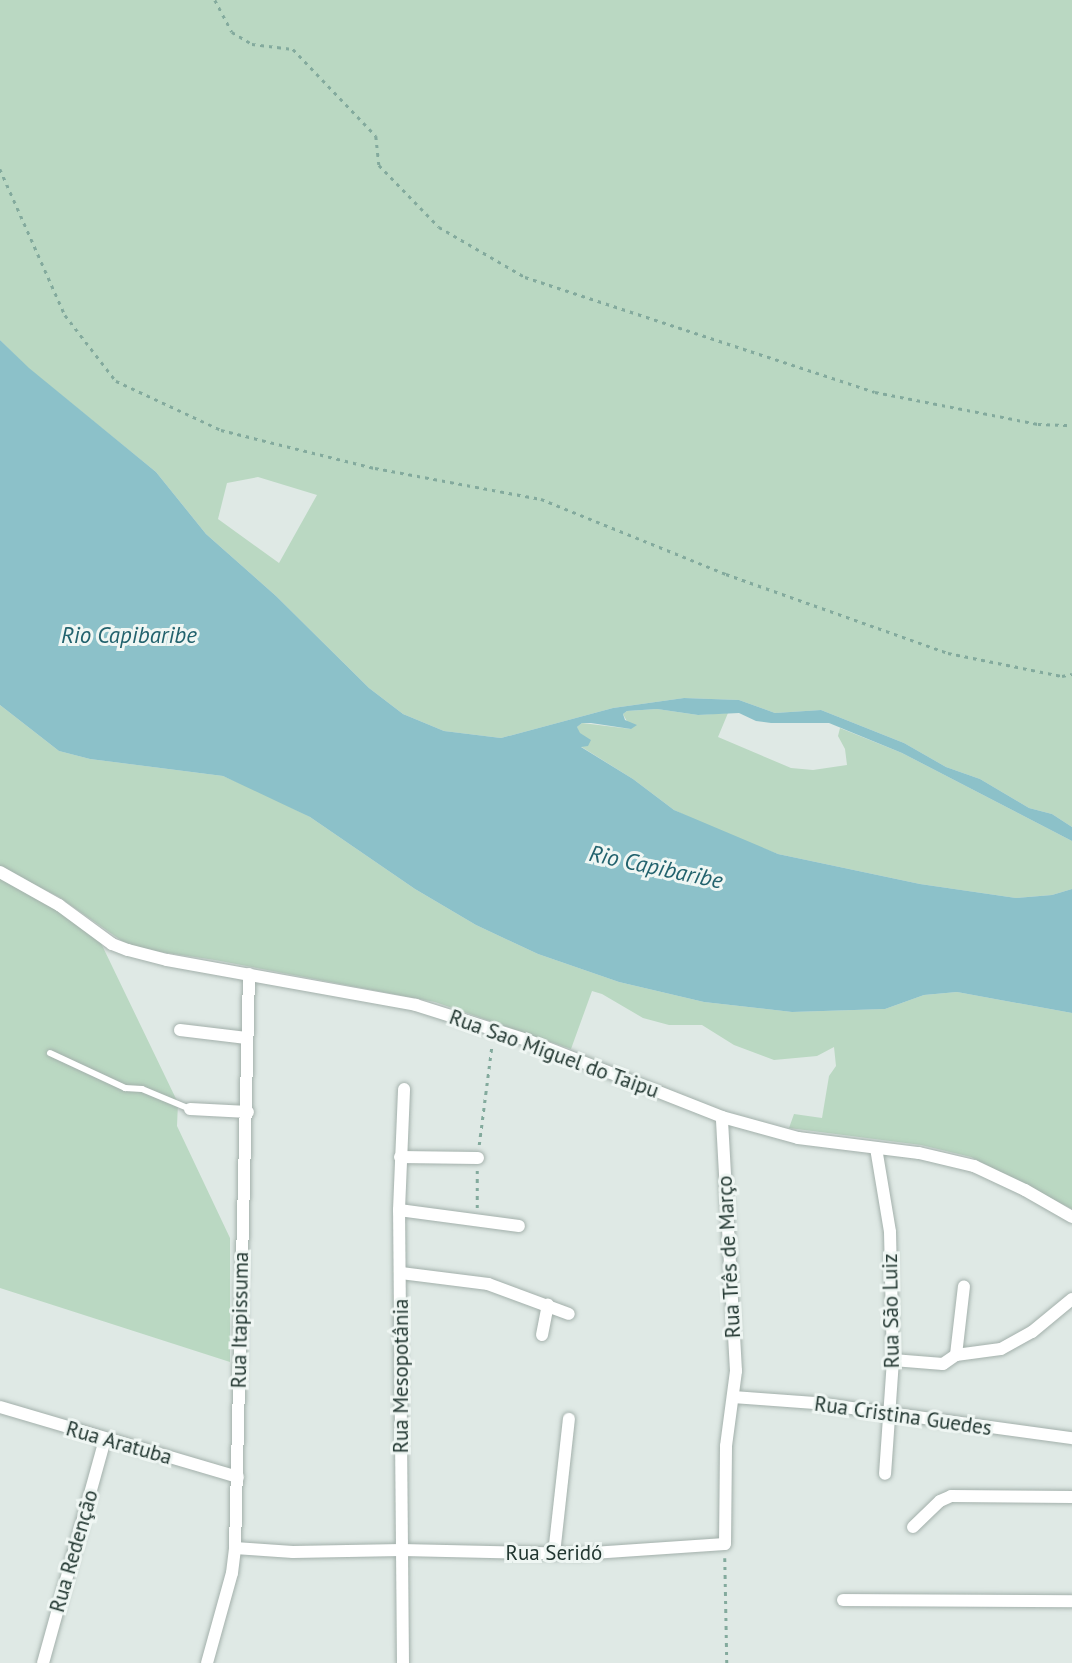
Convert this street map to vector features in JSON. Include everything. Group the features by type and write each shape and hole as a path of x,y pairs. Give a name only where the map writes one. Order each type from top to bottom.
{"street":[{"name":"Rua Sao Miguel do Taipu","path":"0,872 59,905 93,932 120,947 167,960 416,1005 494,1029 722,1116 798,1138 919,1153 974,1167 1016,1185 1072,1217"},
{"name":"Rua Itapissuma","path":"207,1663 232,1573 235,1548 240,1256 248,1112 249,974"},
{"path":"180,1030 247,1038"},
{"name":"Rua Mesopotânia","path":"403,1663 399,1210 404,1089"},
{"path":"190,1109 248,1112"},
{"name":"Rua Três de Março","path":"722,1116 736,1371 733,1396"},
{"name":"Rua São Luiz","path":"876,1148 890,1231 893,1360 885,1475"},
{"path":"400,1157 478,1158"},
{"path":"399,1210 519,1226"},
{"path":"401,1273 488,1284 569,1314"},
{"path":"956,1355 964,1286"},
{"path":"893,1360 943,1364 956,1355 992,1351 1013,1344 1072,1299"},
{"path":"542,1335 548,1305"},
{"path":"724,1544 726,1446 733,1396"},
{"name":"Rua Cristina Guedes","path":"733,1396 815,1403 1072,1438"},
{"name":"Rua Aratuba","path":"0,1407 238,1477"},
{"path":"554,1554 569,1419"},
{"name":"Rua Redenção","path":"43,1663 105,1439"},
{"path":"913,1527 940,1501 951,1496 1072,1497"},
{"name":"Rua Seridó","path":"235,1548 293,1552 401,1550 605,1554 724,1544"},
{"path":"843,1600 1072,1601"}],"lane":[{"path":"50,1053 125,1088 142,1089 190,1109"}],"path":[{"path":"215,0 232,32 252,44 293,49 376,136 379,164 439,227 525,277 875,392 1038,424 1072,425"},
{"path":"0,169 65,315 116,382 221,430 375,468 541,499 726,574 948,653 1062,676 1072,674"},
{"path":"477,1219 478,1158 494,1029"},
{"path":"724,1544 727,1663"}],"green space":[{"path":"0,0 1072,0 1072,827 1052,814 1029,808 980,779 946,767 904,743 821,710 775,713 739,700 684,698 613,708 501,738 444,731 403,714 369,688 276,596 206,534 156,472 28,368 0,340","holes":["258,477 317,495 279,563 218,519 227,483"]},
{"path":"0,705 59,751 90,759 223,776 269,796 310,817 415,889 476,925 538,954 619,982 704,1002 792,1012 885,1009 924,995 957,992 1072,1013 1072,1209 971,1157 921,1145 789,1128 794,1114 822,1118 829,1076 836,1066 834,1047 817,1056 774,1060 734,1045 702,1025 669,1025 643,1018 592,991 571,1049 435,1002 215,960 140,949 122,941 59,897 0,867"},
{"path":"657,709 698,715 728,713 718,737 791,768 813,770 847,765 845,749 838,736 840,728 902,753 1072,841 1072,889 1052,895 1016,898 920,884 778,854 724,834 674,810 633,779 580,746 577,727 582,723 631,729 623,714 627,711"},
{"path":"0,877 43,899 99,939 178,1103 177,1126 230,1238 230,1362 0,1288"}],"water":[{"name":"Rio Capibaribe","path":"0,340 29,368 156,472 206,534 276,596 369,688 403,714 444,731 501,738 613,708 684,698 739,700 775,713 821,710 904,743 946,767 980,779 1029,808 1052,814 1072,827 1072,841 902,753 829,723 771,723 756,721 739,713 698,715 657,709 627,711 623,714 625,720 637,725 631,729 591,723 582,723 577,727 580,733 591,740 588,746 581,747 633,779 674,810 778,854 920,884 1016,898 1052,895 1072,889 1072,1013 957,992 924,995 885,1009 792,1012 704,1002 619,982 538,954 476,925 415,889 310,817 223,776 90,759 59,751 0,705"}]}
